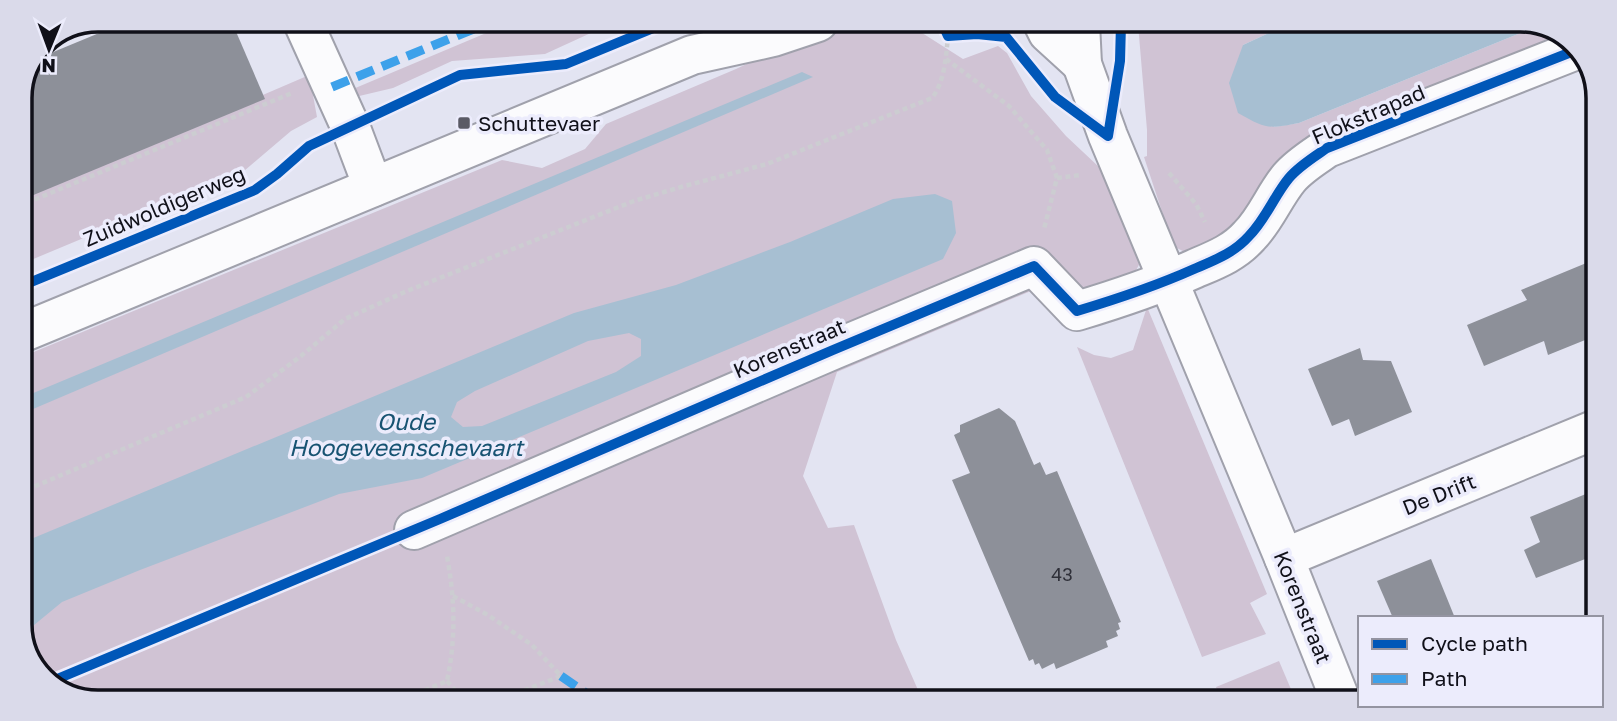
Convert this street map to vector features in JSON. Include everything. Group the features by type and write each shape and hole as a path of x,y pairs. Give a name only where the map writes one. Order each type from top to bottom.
{"street":[{"path":"307,32 350,126 373,187"},
{"path":"32,329 692,55 728,32"},
{"path":"692,55 788,32"},
{"name":"Korenstraat","path":"1048,32 1082,64"},
{"name":"Korenstraat","path":"1080,32 1082,64 1108,136 1337,690"},
{"name":"Flokstrapad","path":"1169,280 1232,252 1250,236 1290,177 1327,148 1568,53"},
{"path":"1034,266 1077,311 1169,280"},
{"name":"Korenstraat","path":"427,525 1034,266"},
{"name":"De Drift","path":"1284,558 1586,433"}],"path":[{"path":"32,488 246,397 345,319 407,290 634,201 767,164 932,98 939,89 953,36 950,32"},
{"path":"946,59 1009,106 1048,150 1057,178 1034,266"},
{"path":"32,201 328,78"},
{"path":"427,525 453,587 454,627 447,681"},
{"path":"453,596 488,615 532,645 561,676 527,690"},
{"path":"426,690 447,681"},
{"path":"447,681 455,690"}],"shaded area":[{"path":"489,32 593,32 545,54 452,61 393,88 355,97 353,89"},
{"path":"821,32 921,32 963,59 998,46 1007,53 1031,96 1066,136 1099,167 1141,261 1133,276 1095,298 1064,278 1056,259 1053,258 1038,288 837,372 803,476 828,528 854,525 896,640 918,690 97,690 64,681 48,667 38,653 32,628 32,353 502,160 542,168 585,149 606,124"},
{"path":"1139,32 1271,32 1243,45 1274,127 1299,123 1522,32 1545,37 1560,45 1316,143 1245,223 1190,255 1172,242 1144,157 1147,156"},
{"path":"307,76 317,117 291,131 244,171 32,260 32,193"},
{"path":"1147,307 1267,594 1250,603 1266,634 1202,657 1077,347 1094,355 1111,358 1133,350"},
{"path":"1279,661 1291,690 1217,690 1216,687"}],"water":[{"path":"1271,32 1522,32 1299,123 1280,126 1267,126 1238,113 1229,83 1243,45"},
{"path":"802,72 813,77 32,409 32,394"},
{"name":"Oude Hoogeveenschevaart","path":"935,194 952,201 956,233 943,259 422,478 339,494 140,570 62,602 32,627 32,539 574,313 676,285 893,199","holes":["629,333 641,339 641,356 616,372 482,426 463,427 451,417 457,402 475,391 588,341"]}],"building":[{"path":"102,32 236,32 265,99 32,196 32,93 38,68 48,54"},
{"path":"1585,263 1585,340 1548,355 1544,341 1484,366 1467,325 1527,300 1521,290"},
{"path":"1360,348 1363,360 1391,361 1412,412 1355,436 1349,419 1332,426 1308,369"},
{"path":"999,408 1015,421 1034,465 1040,462 1046,475 1057,471 1121,622 1118,623 1120,629 1116,631 1118,636 1106,641 1108,647 1056,669 1054,663 1042,669 1039,663 1035,665 1033,659 1029,661 952,480 970,473 954,435 960,432 960,425"},
{"path":"1586,494 1586,559 1536,578 1524,550 1540,542 1530,517"},
{"path":"1431,559 1454,616 1392,616 1377,581"}],"marked path":[{"path":"332,87 466,32"},
{"path":"561,676 581,690"}],"cycle path":[{"name":"Zuidwoldigerweg","path":"32,282 255,190 309,146 460,75 566,64 644,32"},
{"path":"946,32 948,36 977,34 1006,37 1055,97 1108,136 1120,61 1121,32"},
{"path":"60,678 1034,266 1077,311 1180,275 1224,256 1243,242 1255,229 1289,178 1327,148 1568,53"}],"place":[{"name":"Schuttevaer","path":"464,123"}]}
